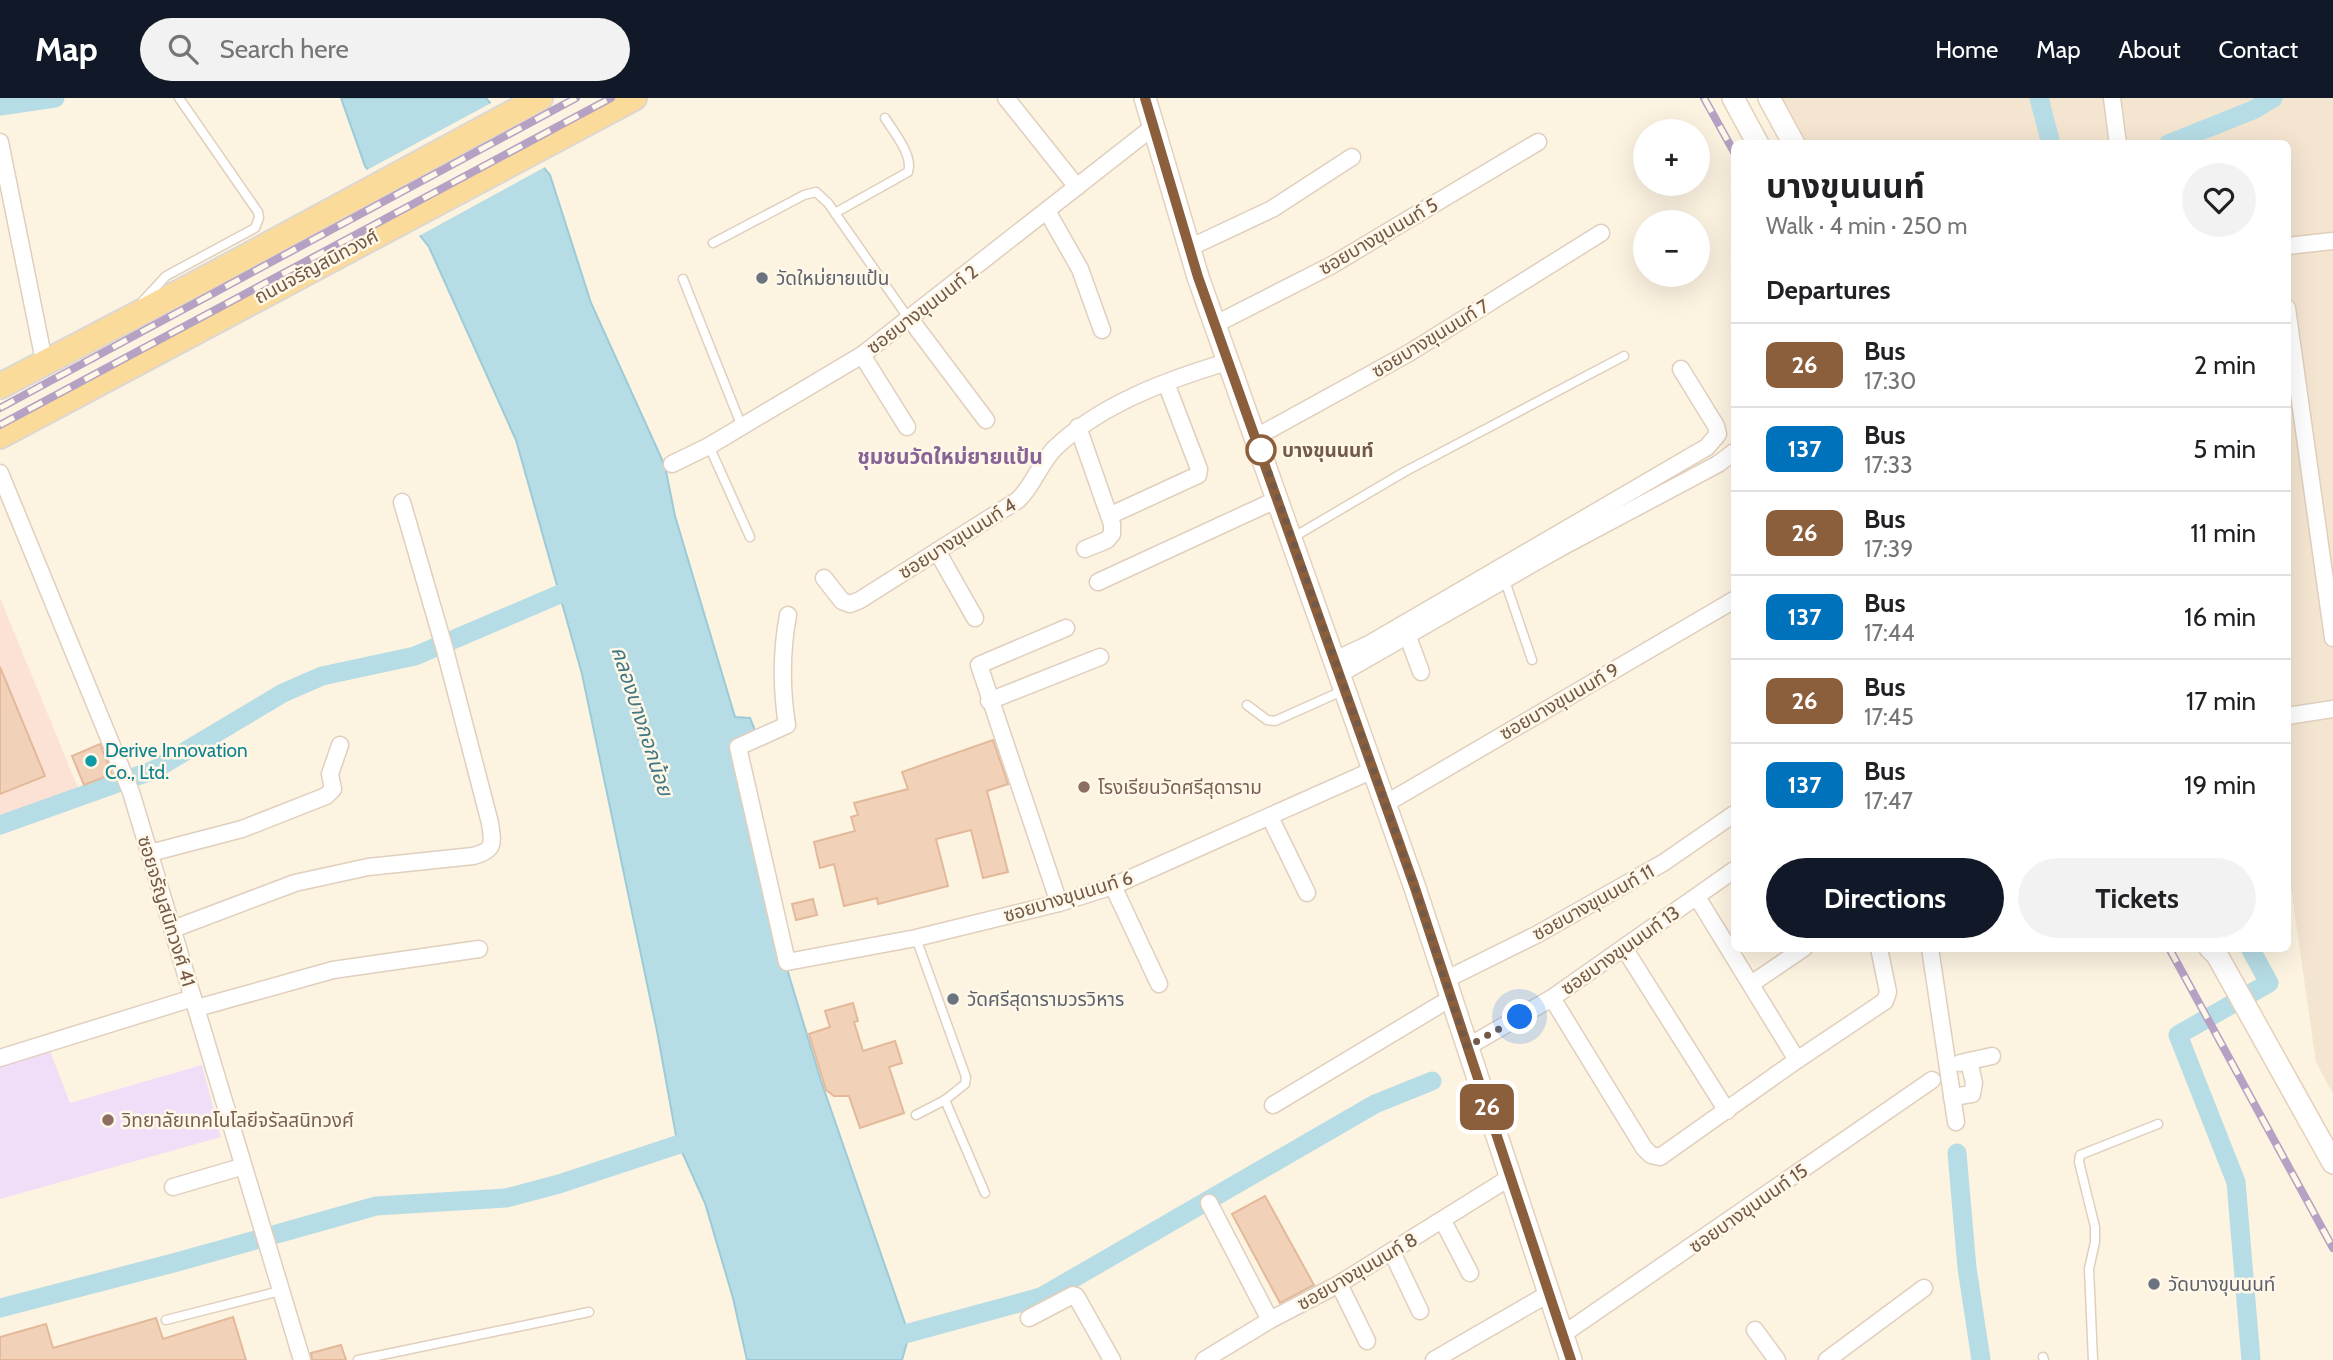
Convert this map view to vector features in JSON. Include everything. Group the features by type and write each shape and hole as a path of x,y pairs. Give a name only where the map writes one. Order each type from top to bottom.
{"main road":[{"path":"0,386 540,98"},
{"name":"ถนนจรัญสนิทวงศ์","path":"0,436 634,98"}],"street":[{"path":"1006,98 1077,187"},
{"path":"1145,98 1214,325 1385,804 1571,1360"},
{"path":"1733,98 1756,140"},
{"path":"1769,98 1792,140"},
{"path":"2112,98 2117,140"},
{"name":"ซอยบางขุนนนท์ 2","path":"672,464 709,446 862,355 1153,127"},
{"path":"0,142 44,361"},
{"name":"ซอยบางขุนนนท์ 5","path":"1214,325 1332,264 1538,142"},
{"path":"1189,248 1272,209 1352,157"},
{"path":"1046,211 1080,269 1102,330"},
{"name":"ซอยบางขุนนนท์ 7","path":"1256,437 1409,353 1601,233"},
{"path":"2291,246 2333,241"},
{"path":"909,319 986,420"},
{"path":"2291,338 2333,638"},
{"path":"862,355 906,426"},
{"name":"ซอยบางขุนนนท์ 4","path":"824,578 836,596 850,604 1018,500 1029,490 1052,451 1078,427 1166,383 1227,362"},
{"path":"1340,675 1371,643 1707,447 1718,434 1716,426 1681,369"},
{"path":"1111,515 1198,475 1199,469 1166,383"},
{"path":"1078,427 1111,515 1112,534 1107,540 1085,549"},
{"path":"1340,675 1731,454"},
{"name":"ซอยจรัญสนิทวงศ์ 41","path":"0,473 131,792 302,1360"},
{"path":"1098,582 1278,499"},
{"path":"173,929 295,883 368,867 473,856 490,848 490,823 445,650 402,502"},
{"path":"937,551 975,618"},
{"name":"ซอยบางขุนนนท์ 9","path":"1385,804 1731,602"},
{"name":"ซอยบางขุนนนท์ 6","path":"788,615 782,650 782,691 787,725 738,747 787,962 916,938 1059,903 1114,886 1373,770"},
{"path":"1059,903 979,665 1066,628"},
{"path":"1408,637 1421,672"},
{"path":"989,701 1100,657"},
{"path":"2291,715 2333,709"},
{"path":"150,853 242,829 326,796 333,789 330,774 340,746"},
{"name":"ซอยบางขุนนนท์ 11","path":"1273,1105 1448,989 1536,934 1663,863 1731,816"},
{"path":"1270,817 1307,893"},
{"name":"ซอยบางขุนนนท์ 13","path":"1467,1047 1552,998 1731,872"},
{"path":"1114,886 1159,984"},
{"path":"1697,897 1731,952"},
{"path":"0,1058 195,1003 332,970 479,948"},
{"path":"1623,948 1727,1111"},
{"path":"1731,952 1797,1060"},
{"path":"1751,984 1798,952"},
{"path":"1552,998 1606,1089 1651,1155 1660,1157 1885,1001 1888,992 1879,952"},
{"path":"1931,952 1955,1122"},
{"path":"2216,952 2333,1163"},
{"path":"1947,1066 1992,1056"},
{"path":"1952,1097 1972,1094 1974,1083 1969,1061"},
{"name":"ซอยบางขุนนนท์ 15","path":"1562,1335 1932,1080"},
{"path":"173,1187 242,1167"},
{"name":"ซอยบางขุนนนท์ 8","path":"1204,1360 1270,1320 1339,1284 1509,1178"},
{"path":"1209,1203 1270,1320"},
{"path":"1443,1221 1470,1273"},
{"path":"1392,1252 1420,1311"},
{"path":"1339,1284 1367,1341"},
{"path":"1827,1360 1924,1288"},
{"path":"1434,1360 1548,1294"},
{"path":"1029,1318 1073,1295 1076,1296 1112,1360"},
{"path":"1755,1330 1777,1360"}],"lane":[{"path":"135,315 144,298 166,276 255,228 259,218 258,212 179,98"},
{"path":"835,213 908,172 908,158 885,118"},
{"path":"713,243 811,192 821,195 909,319"},
{"path":"683,279 742,427"},
{"path":"1292,538 1406,471 1624,356"},
{"path":"709,446 750,537"},
{"path":"1505,581 1532,660"},
{"path":"1247,705 1267,720 1275,721 1340,675"},
{"path":"916,938 966,1077 965,1084 945,1100 916,1115"},
{"path":"945,1100 985,1193"},
{"path":"2093,1360 2089,1269 2095,1242 2095,1227 2080,1155 2158,1124"},
{"path":"166,1320 280,1291"},
{"path":"358,1360 589,1312"}],"shaded area":[{"path":"1777,98 2333,98 2333,1094 2316,1062 2291,888 2291,140 1799,140"},
{"path":"0,598 78,788 0,818"},
{"name":"วิทยาลัยเทคโนโลยีจรัลสนิทวงศ์","path":"50,1051 70,1103 202,1065 221,1137 0,1199 0,1061 27,1058"}],"water":[{"name":"คลองบางกอกน้อย","path":"341,98 486,98 550,175 591,303 665,466 675,516 735,717 750,718 756,733 734,742 787,969 821,1081 909,1335 902,1360 747,1360 733,1298 705,1203 677,1141 657,1031 582,674 516,440 429,247 365,166"}],"pier":[{"path":"493,102 547,166 417,237 365,171"}],"building":[{"path":"0,667 45,776 0,794"},
{"path":"993,740 1008,784 987,791 1008,872 983,878 971,830 936,839 948,886 878,904 877,898 844,906 834,864 820,868 814,842 855,831 851,817 858,815 854,803 908,789 902,772"},
{"name":"Derive Innovation Co., Ltd.","path":"100,744 112,774 84,785 72,756"},
{"path":"813,899 817,915 796,920 792,904"},
{"path":"853,1003 858,1021 854,1022 863,1051 895,1041 902,1063 889,1067 904,1113 860,1128 849,1096 834,1096 826,1090 809,1034 830,1027 825,1011"},
{"path":"1265,1196 1314,1285 1280,1303 1232,1214"},
{"path":"233,1317 246,1360 0,1360 0,1337 46,1324 53,1348 156,1318 163,1339"},
{"path":"341,1345 346,1360 312,1360 311,1353"}],"waterway":[{"path":"0,106 55,98"},
{"path":"2039,98 2050,140"},
{"path":"2178,140 2253,110 2273,98"},
{"path":"0,825 154,770 283,693 322,676 415,656 581,585"},
{"path":"2251,1360 2236,1182 2178,1035 2269,983 2252,952"},
{"path":"883,1340 1041,1297 1375,1104 1432,1081"},
{"path":"0,1308 376,1206 506,1198 559,1184 704,1136"},
{"path":"1957,1153 1967,1268 1981,1360"}],"railway":[{"path":"0,408 576,98"},
{"path":"0,425 611,98"},
{"path":"1704,98 1731,147"},
{"path":"2171,952 2333,1248"}],"bus line":[{"name":"26","path":"1145,98 1214,325 1245,403 1414,885 1571,1360"}],"place":[{"name":"วัดใหม่ยายแป้น","path":"762,278"},
{"name":"บางขุนนนท์","path":"1261,450"},
{"name":"Derive Innovation Co., Ltd.","path":"91,761"},
{"name":"โรงเรียนวัดศรีสุดาราม","path":"1084,787"},
{"name":"วัดศรีสุดารามวรวิหาร","path":"953,999"},
{"name":"วิทยาลัยเทคโนโลยีจรัลสนิทวงศ์","path":"108,1120"},
{"name":"วัดบางขุนนนท์","path":"2154,1284"}],"district":[{"name":"ชุมชนวัดใหม่ยายแป้น","path":"950,457"}],"route":[{"path":"1261,450 1414,885 1467,1047 1520,1017"}]}
